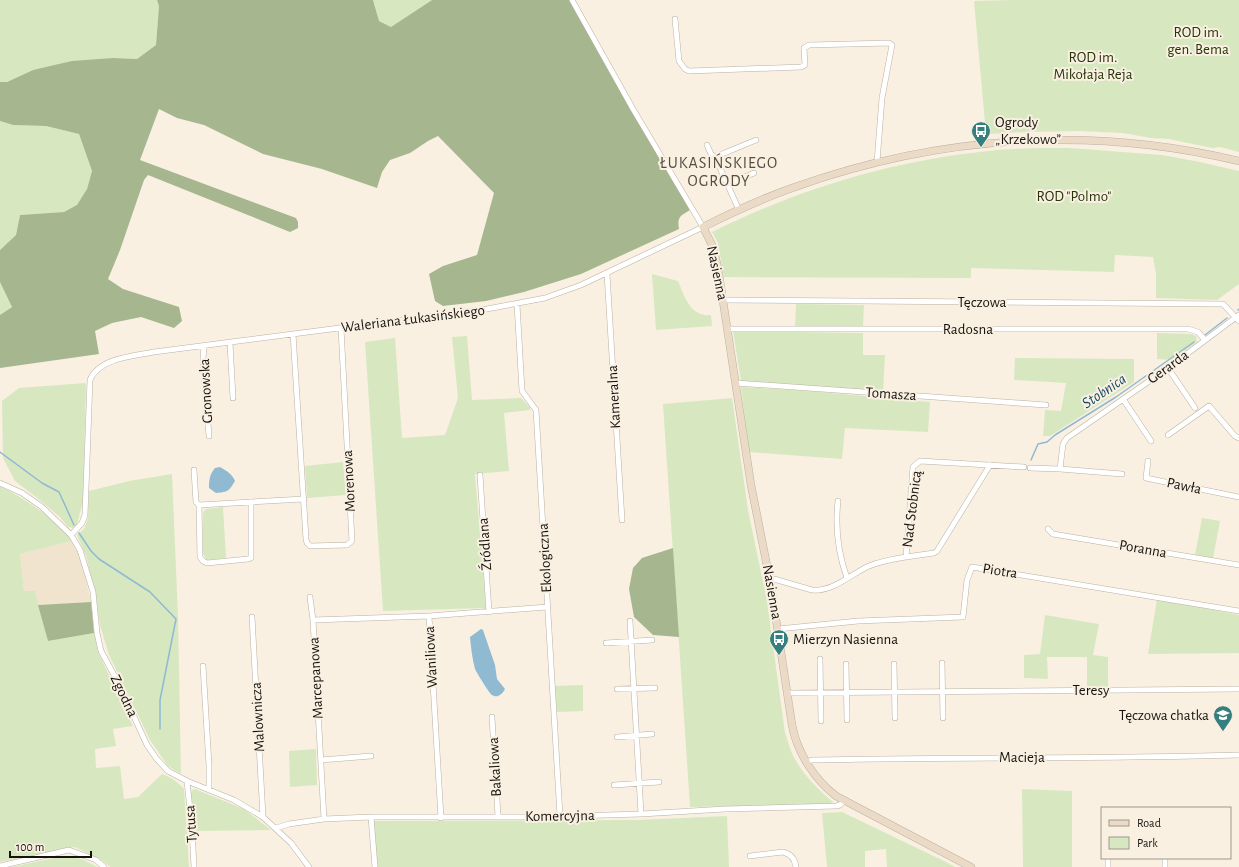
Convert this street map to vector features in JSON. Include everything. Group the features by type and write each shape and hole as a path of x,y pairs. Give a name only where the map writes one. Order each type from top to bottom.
{"street":[{"path":"572,0 633,109 703,227"},
{"path":"675,19 679,61 685,69 689,71 801,67 805,65 804,48 808,45 889,43 892,45 882,98 877,162"},
{"name":"Waleriana Łukasińskiego","path":"71,535 82,523 85,515 90,380 94,372 103,366 122,359 154,352 479,310 517,304 558,294 607,274 739,210 793,187 844,170 924,152 962,146 1012,141 1060,139 1101,140 1188,150 1239,161"},
{"path":"715,157 756,140"},
{"path":"707,144 711,154 715,157 739,210"},
{"path":"728,184 754,173"},
{"name":"Nasienna","path":"703,227 712,244 716,256 752,495 770,580 794,736 799,749 806,762 826,788 844,801 971,867"},
{"name":"Kameralna","path":"607,274 622,520"},
{"name":"Tęczowa","path":"723,300 1223,304 1238,317"},
{"name":"Ekologiczna","path":"517,304 522,391 536,410 560,816"},
{"name":"Gerarda","path":"1060,469 1063,444 1067,438 1238,317"},
{"name":"Morenowa","path":"293,334 307,543 310,546 347,545 352,541 341,328"},
{"name":"Radosna","path":"728,329 1188,329 1198,332 1205,340"},
{"path":"230,343 233,398"},
{"name":"Gronowska","path":"204,346 203,359 208,436"},
{"path":"1168,368 1195,408"},
{"name":"Tomasza","path":"736,383 1046,405"},
{"path":"1123,399 1151,442"},
{"path":"1168,435 1209,406 1235,436 1239,438"},
{"name":"Nad Stobnicą","path":"906,557 914,467 920,460 1024,467"},
{"name":"Pawła","path":"1148,461 1146,478 1239,497"},
{"name":"Nad Stobnicą","path":"770,580 774,579 817,590 826,589 869,566 881,562 934,553 937,551 986,474 990,464"},
{"path":"1030,468 1122,474"},
{"path":"194,470 196,502 199,505 200,557 203,561 207,563 248,560 251,558 251,502"},
{"name":"Źródlana","path":"480,475 489,612"},
{"name":"Zgodna","path":"0,483 22,493 42,506 71,535 80,550 93,592 97,633 101,651 120,686 147,745 156,758 168,771 187,781 239,802 263,817 291,843 305,864 309,867"},
{"path":"199,505 304,499"},
{"path":"838,501 837,537 847,578"},
{"name":"Poranna","path":"1048,529 1053,534 1239,565"},
{"name":"Piotra","path":"778,629 858,621 963,617 966,580 972,567 1239,611"},
{"name":"Marcepanowa","path":"310,597 313,620 324,819"},
{"name":"Waniliowa","path":"441,818 429,616 548,607"},
{"path":"313,620 429,616"},
{"name":"Malownicza","path":"252,617 263,817"},
{"path":"630,621 641,814"},
{"path":"606,643 652,640"},
{"path":"820,659 821,721"},
{"path":"942,663 942,718"},
{"path":"846,664 847,720"},
{"path":"894,664 895,718"},
{"path":"203,666 209,765 209,790"},
{"path":"617,689 655,688"},
{"name":"Teresy","path":"787,693 1239,689"},
{"name":"Bakaliowa","path":"492,717 498,816"},
{"path":"617,737 652,734"},
{"name":"Macieja","path":"806,762 812,760 900,758 1172,757 1239,754"},
{"path":"321,760 371,756"},
{"name":"Tytusa","path":"187,781 194,867"},
{"path":"614,785 659,782"},
{"name":"Komercyjna","path":"276,828 289,824 324,819 371,817 441,818 641,814 725,809 836,806 840,805 844,801"},
{"path":"371,817 375,867"},
{"path":"0,866 69,850 96,860 104,867"},
{"path":"750,856 783,852 788,853 796,864 796,867"}],"shaded area":[{"path":"72,541 81,560 91,602 38,605 35,591 24,591 20,554"}],"green space":[{"path":"0,0 157,0 159,6 156,45 137,59 113,58 33,70 7,82 0,82"},
{"path":"157,0 373,0 379,21 391,27 432,0 569,0 690,210 680,217 678,222 679,229 581,274 524,292 486,301 443,306 435,301 429,274 443,266 477,255 494,193 438,136 410,153 390,160 382,172 377,188 322,169 263,154 204,125 177,118 159,109 140,160 296,218 298,228 290,232 148,175 144,180 120,250 108,279 123,289 179,307 182,321 174,328 141,317 112,323 95,331 99,354 0,368 0,315 12,307 0,282 0,250 16,235 20,215 64,212 77,205 87,189 92,171 79,134 46,126 13,125 0,121 0,82 7,82 33,70 72,61 113,58 137,59 156,45 159,6"},
{"path":"373,0 432,0 391,27 379,21"},
{"name":"ROD im. Mikołaja Reja","path":"1239,0 1239,152 1220,147 1212,148 1169,139 1151,138 1123,133 1079,131 986,134 974,1"},
{"path":"0,121 13,125 46,126 79,134 92,171 87,189 78,205 64,212 20,215 16,235 0,250"},
{"name":"ROD \"Polmo\"","path":"1070,148 1162,155 1239,171 1239,284 1217,300 1156,298 1156,274 1153,257 1115,255 1114,272 971,268 971,278 724,277 718,243 712,232 812,190 881,170 952,156 998,150"},
{"path":"652,274 678,281 689,305 698,313 711,315 712,326 656,330"},
{"path":"0,282 12,307 0,315"},
{"path":"796,304 864,305 863,326 795,326"},
{"path":"733,331 863,333 863,355 885,355 883,393 741,381"},
{"path":"1157,333 1191,334 1196,336 1197,342 1172,360 1157,359"},
{"path":"467,336 472,400 521,398 530,407 530,410 504,413 509,471 475,474 486,608 383,611 365,342 395,338 402,438 445,435 458,398 452,337"},
{"path":"1015,358 1134,359 1134,382 1050,436 1043,436 1045,410 1061,411 1066,383 1014,380"},
{"path":"85,383 83,501 77,525 73,528 68,527 60,517 15,481 3,458 2,401 19,388"},
{"path":"741,387 809,391 930,402 928,432 845,428 842,459 749,452"},
{"path":"732,398 748,510 767,601 785,733 797,763 820,791 833,802 830,804 690,807 663,404"},
{"path":"343,462 346,495 307,498 305,466"},
{"path":"172,474 178,616 181,774 168,766 150,740 109,655 100,625 96,597 86,556 77,535 84,529 88,518 89,491 129,481"},
{"path":"0,486 39,510 57,524 72,541 20,554 24,591 35,591 48,641 94,633 98,652 133,726 113,729 116,746 95,749 96,768 120,766 124,799 138,797 162,774 171,778 182,786 184,789 189,867 110,867 103,861 75,847 0,862"},
{"path":"223,507 226,558 207,560 203,554 203,512 206,509"},
{"path":"1202,518 1220,521 1213,558 1195,555"},
{"path":"673,548 679,637 653,635 634,617 629,589 633,568 642,558"},
{"path":"1157,599 1239,615 1239,653 1148,654"},
{"path":"91,602 94,633 48,641 38,605"},
{"path":"1045,615 1099,624 1093,655 1108,657 1108,687 1087,687 1087,657 1047,657 1048,679 1024,678 1024,655 1040,654"},
{"path":"583,685 583,711 557,712 555,686"},
{"path":"316,749 317,785 290,787 289,751"},
{"path":"195,789 244,809 271,830 195,831 191,791"},
{"path":"1022,789 1072,791 1072,867 1023,867"},
{"path":"842,812 955,867 887,867 886,849 865,851 865,867 827,867 822,813"},
{"path":"727,816 729,867 377,867 374,821 638,820"},
{"path":"63,856 82,859 97,867 12,867"}],"water":[{"path":"220,467 229,473 235,481 228,490 216,493 209,488 210,479 215,468"},
{"path":"481,629 483,630 495,665 497,679 505,689 502,694 498,696 494,696 490,693 475,669 470,637"}],"waterway":[{"name":"Stobnica","path":"1205,335 1227,318"},
{"name":"Stobnica","path":"1031,460 1038,444 1047,442 1055,435 1116,397 1194,342"},
{"path":"0,452 42,483 59,492 74,525"},
{"path":"79,533 91,551 99,559 150,592 176,619 160,700 160,729"}],"place":[{"name":"Ogrody „Krzekowo”","path":"981,148"},
{"name":"Mierzyn Nasienna","path":"779,656"},
{"name":"Tęczowa chatka","path":"1223,732"}],"district":[{"name":"ŁUKASIŃSKIEGO OGRODY","path":"719,172"}],"park label":[{"name":"ROD im. gen. Bema","path":"1198,40"}]}
